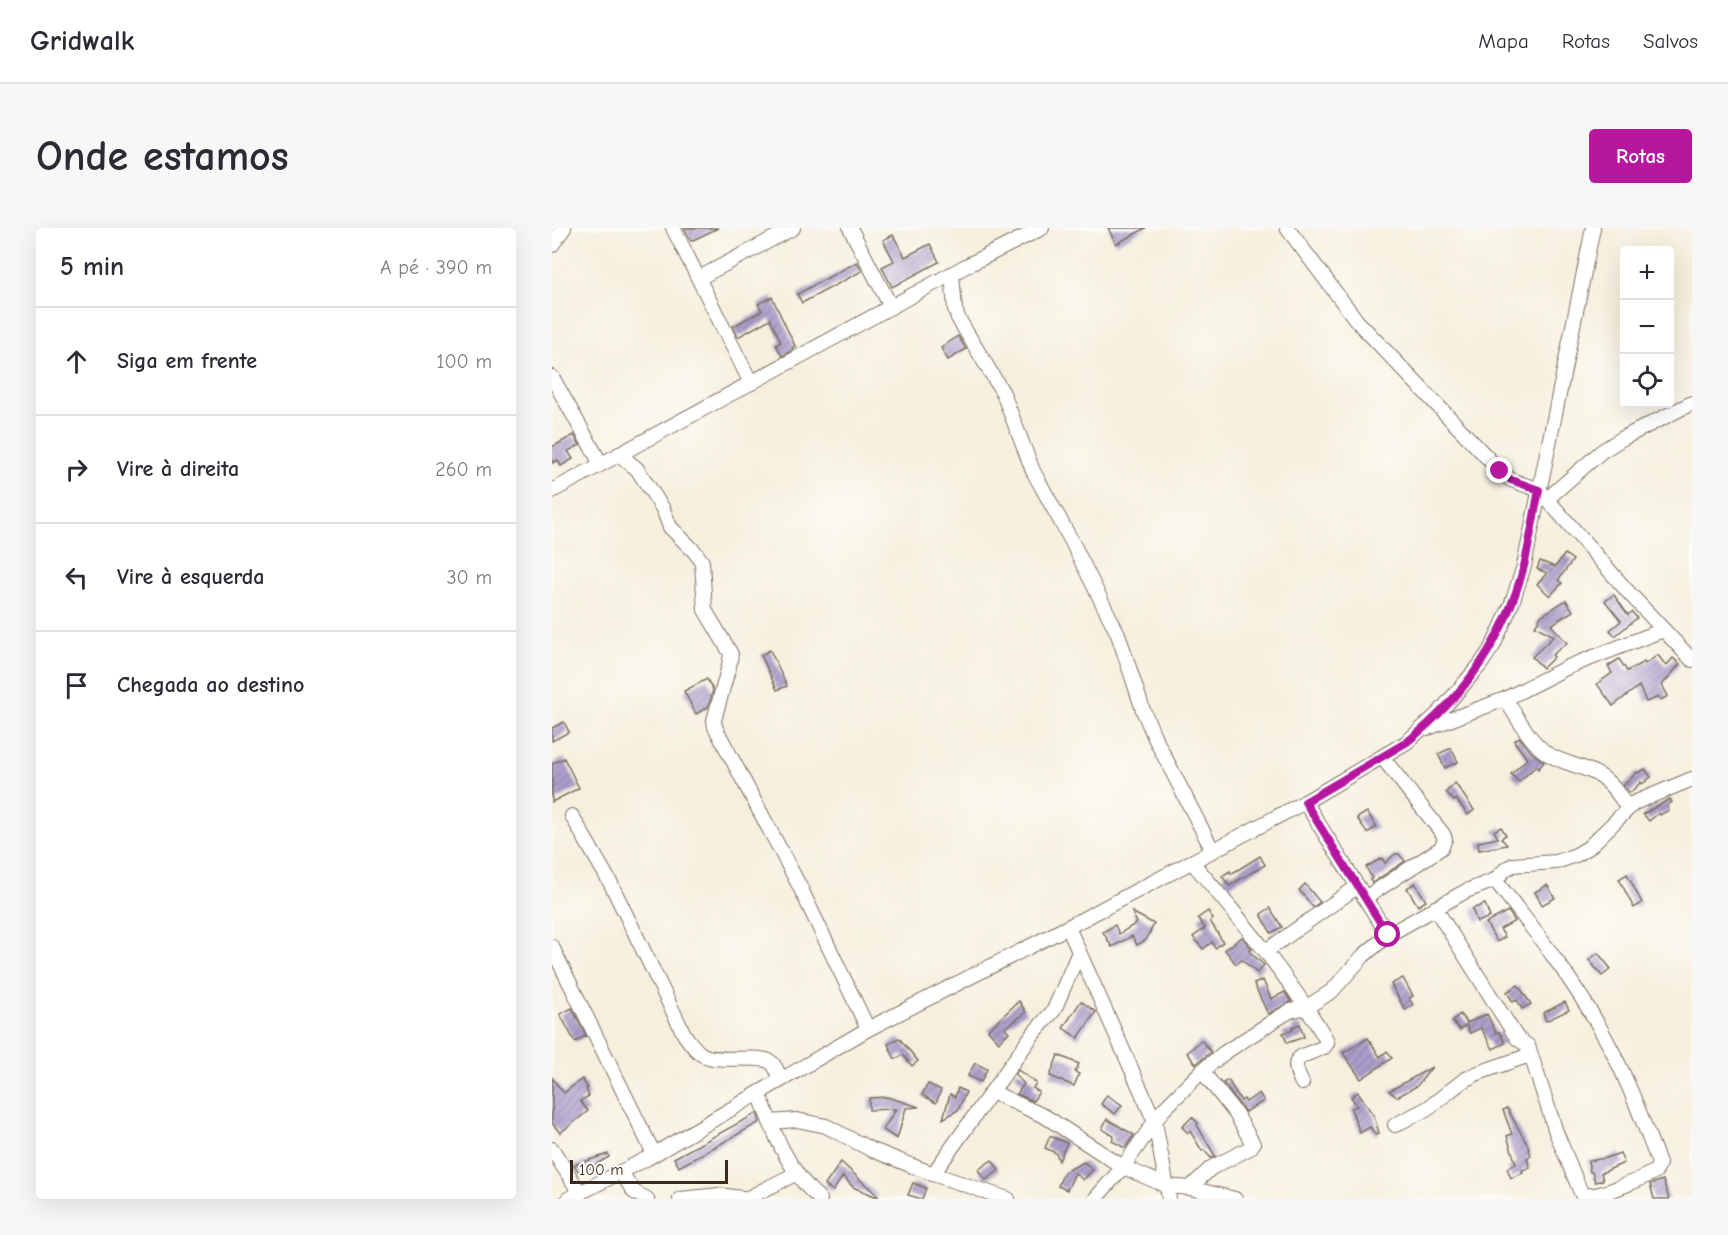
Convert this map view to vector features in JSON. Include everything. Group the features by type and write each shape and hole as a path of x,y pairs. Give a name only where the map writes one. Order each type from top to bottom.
{"street":[{"path":"552,245 564,228"},
{"path":"673,228 751,383"},
{"path":"699,278 793,228"},
{"path":"850,228 891,307"},
{"path":"552,491 952,274 1042,228"},
{"path":"1287,228 1357,321 1485,456 1511,480 1543,494 1692,660"},
{"path":"1421,731 1463,686 1493,646 1512,603 1543,494 1593,228"},
{"path":"952,274 958,318 1003,393 1033,471 1118,634 1154,736 1213,851"},
{"path":"552,377 601,464"},
{"path":"1543,494 1623,438 1692,404"},
{"path":"619,454 637,469 663,509 670,527 702,562 705,610 731,654 714,720 715,727 799,885 868,1029"},
{"path":"552,1149 574,1196 654,1154 868,1029 1305,802 1382,757 1421,731 1505,699 1568,667 1663,630"},
{"path":"1505,699 1529,735 1543,751 1601,776 1628,808"},
{"path":"1266,951 1362,892 1441,848 1445,839 1443,834 1382,757"},
{"path":"1095,1199 1123,1167 1163,1110 1202,1071 1224,1053 1284,1014 1307,1007 1332,991 1363,956 1388,935 1466,891 1495,880 1513,865 1556,862 1576,855 1588,848 1628,808 1640,800 1692,779"},
{"path":"1305,802 1388,935"},
{"path":"573,816 611,884 684,1034 693,1047 702,1054 718,1059 765,1060 773,1063 782,1080"},
{"path":"1192,862 1266,951 1307,1007 1326,1038 1327,1043 1324,1047 1297,1060 1294,1064 1302,1083"},
{"path":"1435,908 1517,1038 1528,1047 1556,1132 1582,1195 1590,1196 1628,1186 1656,1171 1659,1163 1630,1090 1607,1040 1535,930 1495,880"},
{"path":"1068,927 1155,1122 1168,1193"},
{"path":"552,947 654,1154"},
{"path":"933,1173 1033,1034 1054,1010 1079,952"},
{"path":"1395,1125 1428,1108 1471,1077 1530,1055"},
{"path":"1190,1188 1204,1173 1250,1148 1252,1144 1236,1114 1202,1071"},
{"path":"992,1092 1046,1117 1168,1193 1190,1188 1235,1199"},
{"path":"759,1093 770,1122 795,1173 804,1185 820,1199"},
{"path":"770,1122 797,1120 826,1125 870,1149 1008,1199"},
{"path":"621,1172 634,1192 647,1199"},
{"path":"681,1199 719,1195 748,1198 795,1173"}],"building":[{"path":"684,228 718,228 691,241"},
{"path":"1108,228 1146,228 1116,244"},
{"path":"893,235 905,257 930,244 939,262 892,287 882,267 894,261 883,240"},
{"path":"857,262 862,271 802,303 797,294"},
{"path":"772,297 795,346 793,350 782,356 776,345 781,342 770,319 738,337 733,326 762,311 758,304"},
{"path":"958,336 966,349 948,360 941,348"},
{"path":"574,435 580,445 568,451 573,459 561,466 558,460 552,463 552,447"},
{"path":"1565,554 1573,560 1558,580 1562,583 1550,596 1537,584 1547,573 1537,569 1540,561 1555,567"},
{"path":"1614,595 1628,615 1632,612 1637,618 1615,636 1610,630 1621,621 1605,601"},
{"path":"1566,600 1573,611 1551,625 1567,643 1552,655 1554,657 1543,668 1532,657 1554,636 1535,626 1541,616"},
{"path":"770,650 787,686 777,690 761,655"},
{"path":"1658,655 1666,666 1673,658 1680,664 1662,685 1668,696 1661,700 1659,697 1646,702 1639,686 1613,706 1597,684 1612,673 1608,666 1619,659 1627,671 1644,662 1645,664"},
{"path":"707,679 713,690 708,707 696,714 684,691"},
{"path":"564,722 569,732 552,741 552,728"},
{"path":"1519,737 1532,753 1544,762 1538,769 1536,766 1519,782 1511,774 1527,759 1514,741"},
{"path":"1451,748 1458,762 1445,768 1438,754"},
{"path":"564,758 579,788 552,802 552,764"},
{"path":"1645,769 1651,777 1642,784 1641,782 1630,793 1623,786 1637,772"},
{"path":"1455,783 1474,810 1468,815 1456,799 1454,801 1446,792"},
{"path":"1670,799 1672,802 1667,806 1669,810 1660,815 1659,813 1649,821 1643,814"},
{"path":"1367,812 1377,827 1367,833 1357,818"},
{"path":"1501,827 1506,835 1501,838 1507,845 1479,850 1478,842 1498,838 1494,831"},
{"path":"1395,854 1399,854 1405,861 1372,883 1366,867 1382,858 1385,863"},
{"path":"1260,856 1265,865 1229,886 1222,876 1230,871 1231,874"},
{"path":"1627,874 1642,903 1634,908 1619,879"},
{"path":"1415,883 1426,901 1418,906 1407,888"},
{"path":"1305,884 1320,902 1313,907 1299,890"},
{"path":"1547,885 1555,898 1542,905 1535,892"},
{"path":"1485,904 1490,917 1477,922 1472,909"},
{"path":"1270,908 1282,927 1271,933 1261,914"},
{"path":"1208,911 1213,919 1210,921 1223,942 1215,948 1212,942 1203,949 1193,937 1205,928 1198,918"},
{"path":"1508,911 1515,921 1500,929 1505,937 1497,942 1486,923"},
{"path":"1132,912 1154,924 1146,940 1137,945 1132,936 1112,947 1103,932 1115,925 1119,934 1137,923"},
{"path":"1242,937 1252,949 1249,951 1264,965 1257,973 1242,960 1236,964 1225,950"},
{"path":"1598,953 1611,969 1602,976 1589,960"},
{"path":"1403,978 1413,996 1409,998 1413,1005 1405,1010 1391,984"},
{"path":"1263,980 1271,999 1285,992 1291,1002 1268,1014 1254,984"},
{"path":"1518,985 1531,1004 1522,1009 1517,1000 1513,1002 1507,992"},
{"path":"1019,1001 1026,1012 1005,1028 1009,1032 999,1042 988,1030"},
{"path":"1081,1001 1096,1012 1078,1038 1063,1028"},
{"path":"1565,1002 1569,1010 1546,1021 1543,1013"},
{"path":"572,1008 586,1036 575,1042 560,1014"},
{"path":"1460,1014 1467,1023 1487,1014 1496,1033 1499,1032 1505,1043 1493,1049 1481,1028 1470,1033 1466,1025 1460,1030 1452,1021"},
{"path":"1300,1024 1304,1037 1287,1043 1283,1033 1293,1030 1292,1027"},
{"path":"899,1038 918,1061 912,1066 903,1055 895,1059 888,1044"},
{"path":"1368,1038 1380,1057 1387,1051 1392,1058 1361,1079 1343,1053"},
{"path":"1201,1040 1211,1052 1196,1064 1187,1053"},
{"path":"1058,1055 1079,1064 1075,1072 1079,1074 1074,1086 1050,1076"},
{"path":"975,1063 987,1069 981,1082 968,1076"},
{"path":"1432,1067 1417,1086 1397,1097 1389,1091"},
{"path":"1018,1070 1036,1083 1033,1088 1039,1092 1033,1101 1017,1094 1024,1084 1015,1074"},
{"path":"552,1078 564,1093 582,1079 588,1088 586,1089 589,1096 580,1101 588,1111 560,1133 552,1123"},
{"path":"1228,1080 1241,1101 1244,1099 1246,1102 1259,1093 1264,1101 1245,1112 1223,1083"},
{"path":"928,1084 941,1090 936,1103 922,1095"},
{"path":"958,1088 966,1092 958,1110 943,1119 950,1094 955,1097"},
{"path":"1358,1092 1374,1116 1379,1133 1376,1135 1370,1127 1360,1133 1351,1109 1357,1106 1351,1097"},
{"path":"1107,1095 1122,1105 1115,1114 1101,1104"},
{"path":"887,1097 919,1107 906,1108 897,1139 883,1130 896,1109 869,1110 869,1098"},
{"path":"1507,1108 1531,1156 1527,1158 1530,1168 1522,1170 1523,1173 1511,1178 1507,1168 1516,1164 1507,1136 1512,1134 1503,1110"},
{"path":"757,1113 760,1122 679,1167 674,1158"},
{"path":"1192,1117 1198,1123 1197,1125 1215,1156 1211,1158 1204,1150 1202,1151 1190,1131 1188,1133 1182,1127"},
{"path":"1107,1119 1134,1135 1125,1148 1112,1141 1114,1136 1102,1129"},
{"path":"1050,1136 1067,1143 1059,1161 1056,1153 1045,1148"},
{"path":"1620,1153 1624,1163 1601,1173 1603,1180 1595,1182 1588,1161"},
{"path":"608,1154 609,1157 580,1174 574,1165"},
{"path":"992,1160 999,1170 986,1180 978,1170"},
{"path":"841,1162 878,1196 853,1187 843,1176 833,1191 825,1185"},
{"path":"1084,1162 1093,1170 1083,1180 1075,1173 1067,1190 1058,1186 1064,1172"},
{"path":"1663,1180 1669,1199 1654,1199 1650,1184"},
{"path":"913,1183 926,1188 922,1199 908,1195"}],"route":[{"path":"1388,935 1305,802 1407,742 1421,731 1463,686 1493,646 1512,603 1524,566 1539,490 1511,480 1500,471"}]}
